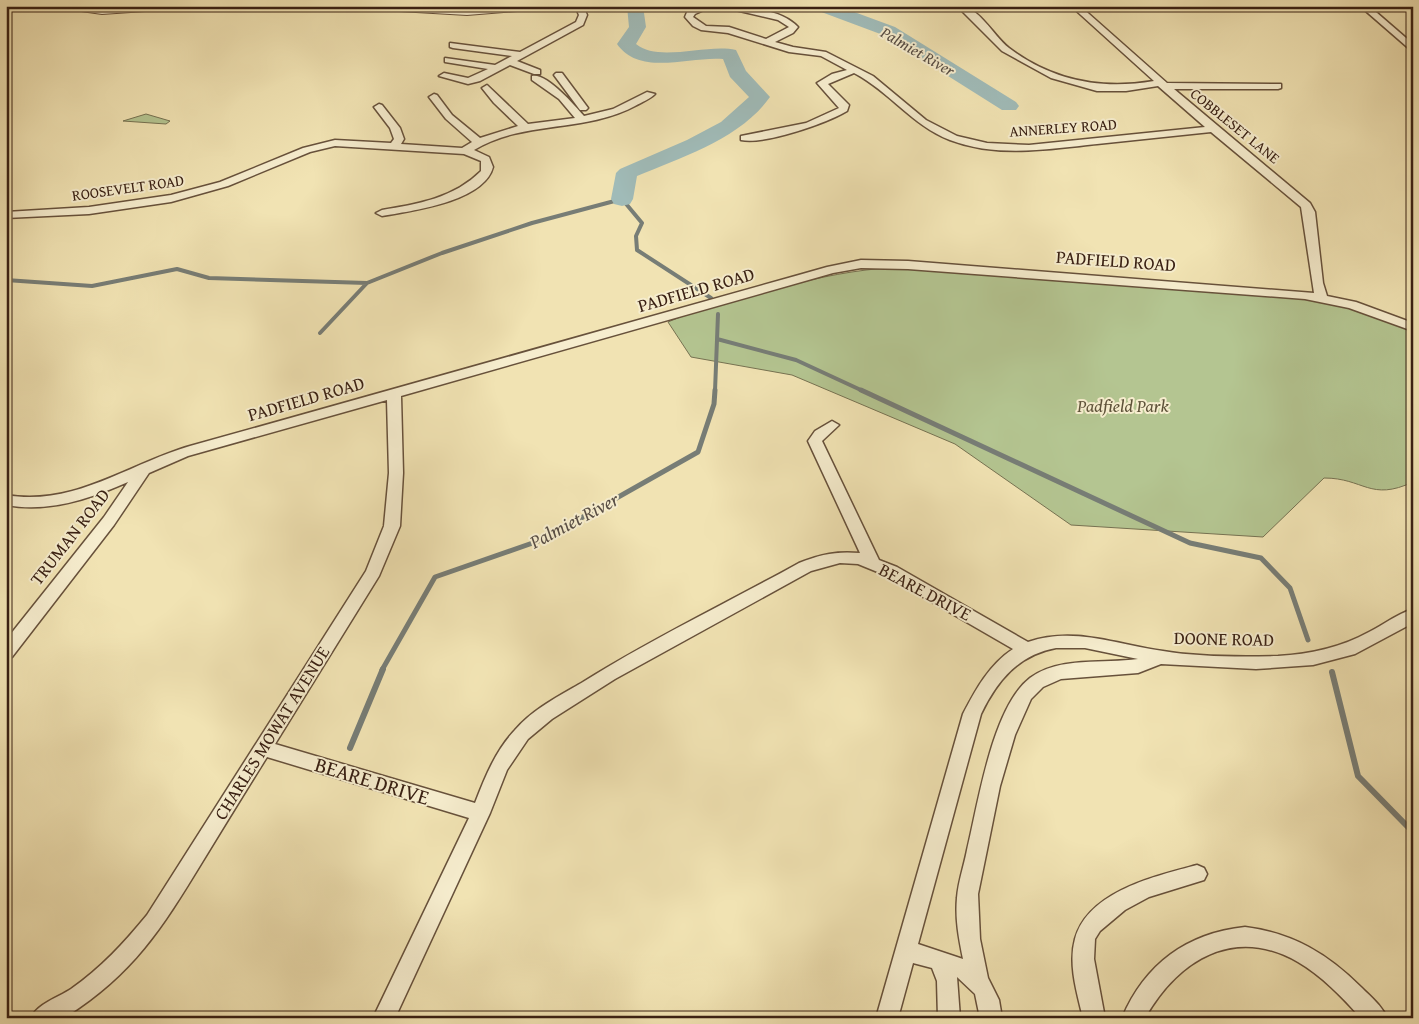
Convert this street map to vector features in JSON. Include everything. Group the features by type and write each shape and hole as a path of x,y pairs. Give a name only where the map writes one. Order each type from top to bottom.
{"street":[{"path":"67,6 102,11 174,6"},
{"path":"365,6 467,12 542,6"},
{"path":"444,76 471,81 580,23 583,15 579,6"},
{"name":"ANNERLEY ROAD","path":"709,6 691,12 689,17 691,21 704,28 729,30 792,50 823,54 856,70 892,94 923,122 954,138 981,145 1029,148 1213,129"},
{"path":"722,6 781,18 794,27 790,31 767,42"},
{"path":"961,6 975,16 1009,52 1064,82 1087,88 1108,90 1161,84 1278,86"},
{"name":"COBBLESET LANE","path":"1075,6 1213,129 1306,205 1309,212 1317,283 1322,297"},
{"path":"1364,6 1413,49"},
{"path":"453,45 521,55"},
{"path":"448,60 495,68"},
{"path":"509,61 536,75 586,118"},
{"path":"745,138 807,126 837,114 844,109 844,105 822,83 835,76 856,70"},
{"path":"559,75 586,118"},
{"path":"487,88 497,101 526,128"},
{"path":"464,151 479,143 526,128 616,111 650,94"},
{"path":"434,98 449,117 479,143"},
{"path":"379,107 398,133 399,139 395,146"},
{"name":"ROOSEVELT ROAD","path":"6,215 82,212 169,200 226,184 317,147 335,143 464,151"},
{"path":"382,213 436,202 477,181 486,172 487,164 479,154 464,151"},
{"name":"PADFIELD ROAD","path":"6,500 22,503 61,499 96,489 183,453 831,270 861,264 889,264 1037,274 1322,297 1352,305 1413,328"},
{"name":"CHARLES MOWAT AVENUE","path":"42,1018 93,987 127,957 154,922 383,551 392,526 395,498 394,393"},
{"path":"832,426 820,434 815,441 873,564"},
{"name":"TRUMAN ROAD","path":"6,652 109,521 145,468"},
{"name":"BEARE DRIVE","path":"384,1018 501,766 516,740 531,726 564,702 604,676 805,567 822,560 840,557 860,559 891,571 1027,649"},
{"name":"DOONE ROAD","path":"1027,649 1042,644 1059,642 1091,643 1119,647 1161,658 1294,661 1321,657 1348,649 1413,615"},
{"path":"886,1018 972,714 992,677 1027,649"},
{"path":"991,1018 986,993 978,978 967,922 967,899 1005,734 1018,706 1028,689 1035,683 1058,673 1078,669 1138,666 1161,658"},
{"name":"BEARE DRIVE","path":"263,748 480,813"},
{"path":"1094,1018 1086,986 1084,952 1090,927 1099,918 1143,890 1197,874"},
{"path":"1133,1018 1148,990 1184,954 1198,946 1221,938 1252,937 1278,942 1296,949 1318,963 1350,990 1376,1018"},
{"path":"905,951 965,969 978,978"},
{"path":"939,960 948,981 949,1018"}],"green space":[{"path":"146,114 170,121 166,124 123,121"},
{"name":"Padfield Park","path":"909,267 1324,299 1413,329 1413,482 1398,488 1376,490 1349,481 1324,478 1263,537 1071,525 955,444 792,375 691,357 668,322 740,299 824,277 880,268"}],"waterway":[{"name":"Palmiet River","path":"622,199 627,173 694,144 728,126 760,97 737,73 730,54 718,53 660,57 647,56 635,52 626,44 638,27 635,6"},
{"name":"Palmiet River","path":"822,6 889,31 1009,106"},
{"path":"367,283 442,253 532,223 622,199 642,223 636,236 637,250 711,298"},
{"path":"6,280 92,286 177,269 209,278 367,283"},
{"path":"320,333 367,283"},
{"name":"Palmiet River","path":"717,339 718,314"},
{"name":"Palmiet River","path":"715,391 717,339"},
{"path":"717,339 796,360 863,391"},
{"name":"Palmiet River","path":"382,670 435,577 544,539 698,452 714,404 715,390"},
{"path":"861,390 1190,543 1261,558 1290,588 1308,640"},
{"name":"Palmiet River","path":"350,748 383,669"},
{"path":"1332,672 1358,776 1409,828 1413,829"}]}
